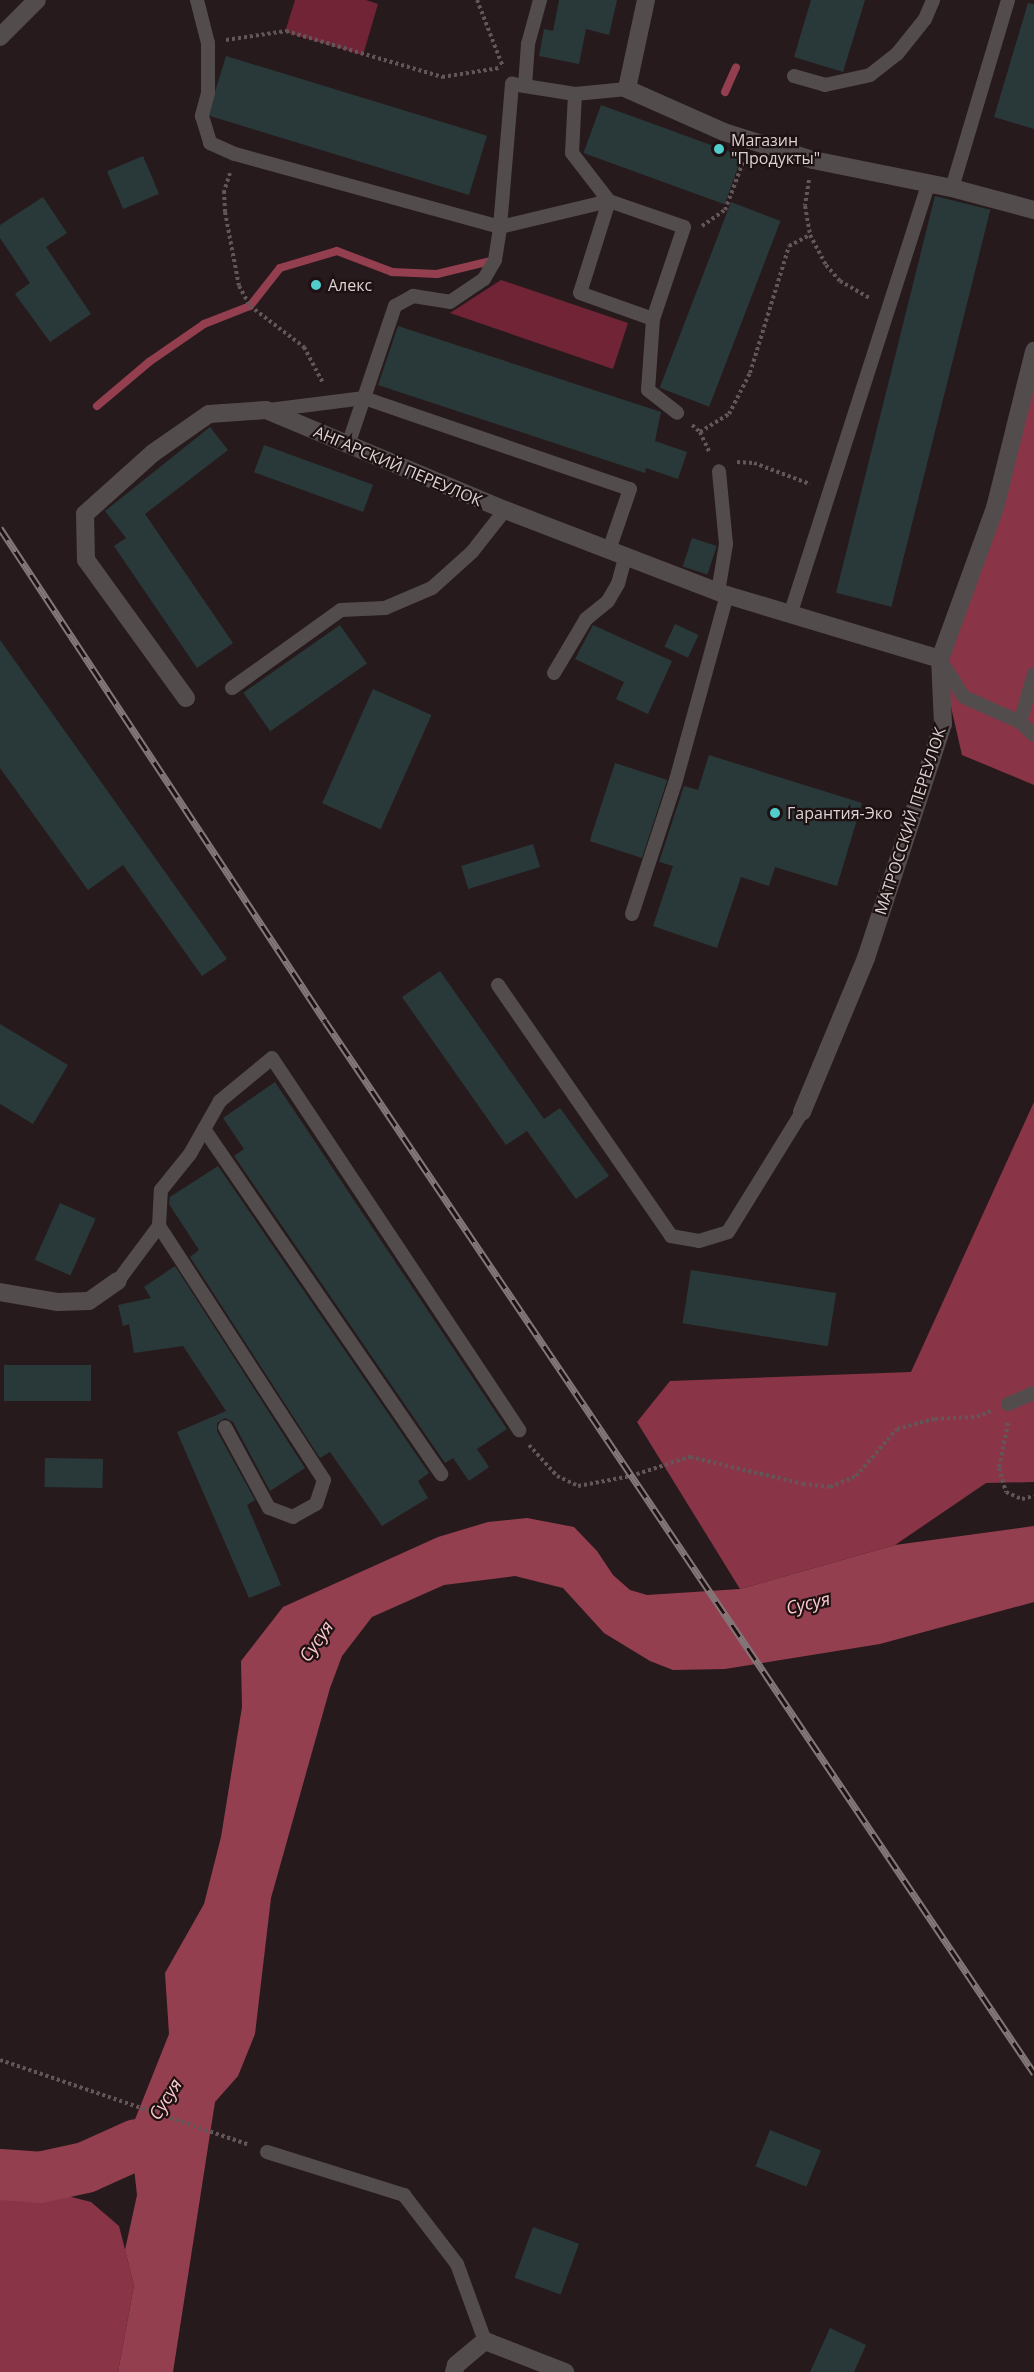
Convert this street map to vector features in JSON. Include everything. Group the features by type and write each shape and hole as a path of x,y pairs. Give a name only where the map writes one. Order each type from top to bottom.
{"street":[{"path":"0,37 37,0"},
{"path":"646,0 627,89 751,141 813,160 928,186 952,188 1034,210"},
{"name":"МАТРОССКИЙ ПЕРЕУЛОК","path":"802,1112 866,958 943,724 940,659 994,508 1034,351"},
{"name":"АНГАРСКИЙ ПЕРЕУЛОК","path":"186,698 86,560 85,514 153,453 209,414 266,410 505,510 722,593 940,659"},
{"path":"0,1292 58,1302 90,1301 118,1281"},
{"path":"454,2372 456,2365 485,2341 566,2372"}],"lane":[{"path":"197,0 208,43 208,93 202,116 210,143 235,154 500,227 609,201 684,227 653,319 648,390 677,413"},
{"path":"348,445 395,306 413,296 450,302 484,279 495,260 518,85 540,0"},
{"path":"794,76 825,85 870,75 897,54 926,19 933,0"},
{"path":"952,188 1008,0"},
{"path":"518,85 575,94 627,89"},
{"path":"575,94 572,153 609,201"},
{"path":"790,615 928,186"},
{"path":"609,201 580,293 653,319"},
{"path":"266,410 323,405 364,398 630,489 617,554 618,584 608,601 586,619 554,673"},
{"path":"632,914 676,780 722,593 726,543 719,471"},
{"path":"232,688 341,610 385,608 432,588 471,552 505,510"},
{"path":"940,659 964,697 1020,722 1034,735"},
{"path":"1020,722 1034,674"},
{"path":"498,985 671,1236 699,1241 728,1232 802,1112"},
{"path":"118,1281 159,1226 161,1190 204,1129 220,1101 272,1058 519,1430"},
{"path":"204,1129 441,1473"},
{"path":"159,1226 324,1480 316,1504 293,1517 270,1508 225,1427"},
{"path":"1008,1404 1034,1393"},
{"path":"267,2152 404,2195 457,2264 485,2341"}],"path":[{"path":"477,0 502,67 518,85"},
{"path":"208,43 286,31 442,77 502,67"},
{"path":"684,227 702,226 725,210 751,141"},
{"path":"235,154 224,191 239,286 250,306 304,347 325,387 323,405"},
{"path":"813,160 805,206 810,235 826,266 857,294 890,305"},
{"path":"700,432 729,414 750,373 789,246 810,235"},
{"path":"677,413 700,432 719,471 735,462 754,464 830,492"},
{"path":"519,1430 557,1476 578,1486 631,1476 690,1457 735,1465 802,1484 830,1486 856,1476 897,1429 935,1419 977,1417 1008,1404 1009,1419 999,1468 1006,1492 1022,1499 1034,1496"},
{"path":"1,2060 267,2152"}],"shaded area":[{"path":"295,0 366,0 378,4 363,55 285,32"},
{"path":"501,280 628,323 613,369 450,313"},
{"path":"1034,351 1034,785 962,755 940,659"},
{"path":"1034,1102 1034,1482 986,1483 895,1545 740,1589 637,1422 670,1381 911,1372"},
{"path":"48,2191 91,2202 119,2226 134,2285 118,2372 0,2372 0,2199"}],"water":[{"name":"Сусуя","path":"527,1518 574,1527 597,1551 613,1575 630,1590 647,1595 740,1589 895,1545 1034,1526 1034,1602 880,1644 725,1669 673,1670 650,1661 604,1633 563,1588 515,1576 444,1585 372,1617 342,1656 330,1688 271,1898 255,2034 238,2076 215,2102 173,2372 118,2372 134,2285 125,2250 137,2195 130,2132 169,2034 165,1973 204,1904 221,1837 242,1707 241,1661 283,1607 438,1537 488,1522"}],"building":[{"path":"559,0 617,0 609,35 586,29 579,64 539,56 544,29 553,31"},
{"path":"811,0 865,0 843,72 794,57"},
{"path":"1028,3 1034,4 1034,129 994,117"},
{"path":"226,56 487,136 469,195 208,115"},
{"path":"601,105 742,156 725,204 584,153"},
{"path":"143,156 159,194 123,209 107,171"},
{"path":"935,196 990,210 891,607 836,593"},
{"path":"43,197 67,233 46,247 91,314 50,342 15,294 30,283 0,238 0,225"},
{"path":"731,202 780,221 709,407 660,388"},
{"path":"398,326 661,412 655,441 687,452 678,479 646,468 645,473 378,385"},
{"path":"210,427 228,450 145,514 233,643 197,668 114,546 126,538 105,511"},
{"path":"264,445 373,485 363,512 254,472"},
{"path":"692,538 717,546 707,575 683,567"},
{"path":"675,624 699,635 688,658 664,647"},
{"path":"340,625 367,664 270,731 243,693"},
{"path":"593,625 672,661 648,714 616,699 624,682 575,659"},
{"path":"0,640 227,959 202,976 123,865 88,890 0,768"},
{"path":"373,689 431,715 381,829 322,803"},
{"name":"Гарантия-Эко","path":"709,755 862,803 837,886 775,867 769,886 741,877 717,948 653,926 673,866 659,862 684,786 698,790"},
{"path":"615,763 667,780 642,858 590,841"},
{"path":"533,844 540,867 468,889 461,866"},
{"path":"440,971 544,1119 560,1108 609,1176 576,1199 527,1131 506,1145 402,997"},
{"path":"0,1024 68,1065 33,1124 0,1104"},
{"path":"275,1082 507,1429 477,1449 489,1467 469,1481 453,1458 445,1463 234,1156 244,1149 223,1118"},
{"path":"218,1166 429,1473 418,1481 428,1498 382,1526 330,1452 320,1458 190,1257 199,1250 169,1204 170,1197"},
{"path":"60,1203 96,1219 70,1276 35,1260"},
{"path":"175,1266 305,1468 270,1491 233,1422 225,1418 217,1423 217,1431 255,1500 247,1505 281,1585 249,1598 177,1432 226,1411 183,1346 134,1353 129,1324 123,1326 118,1305 151,1298 144,1287"},
{"path":"691,1270 836,1293 828,1346 683,1323"},
{"path":"4,1365 91,1365 91,1401 4,1401"},
{"path":"45,1458 103,1459 102,1488 44,1487"},
{"path":"770,2130 821,2151 806,2187 755,2166"},
{"path":"533,2227 579,2244 561,2295 515,2278"},
{"path":"830,2328 866,2345 854,2372 810,2372"}],"waterway":[{"path":"725,92 736,67"},
{"path":"97,406 149,362 204,324 250,306 280,268 337,251 392,272 437,274 495,260"},
{"path":"0,2174 39,2177 85,2167 136,2144"}],"railway":[{"path":"0,528 325,1021 1034,2073"}],"place":[{"name":"Магазин \"Продукты\"","path":"719,149"},
{"name":"Алекс","path":"316,285"},
{"name":"Гарантия-Эко","path":"775,813"}]}
